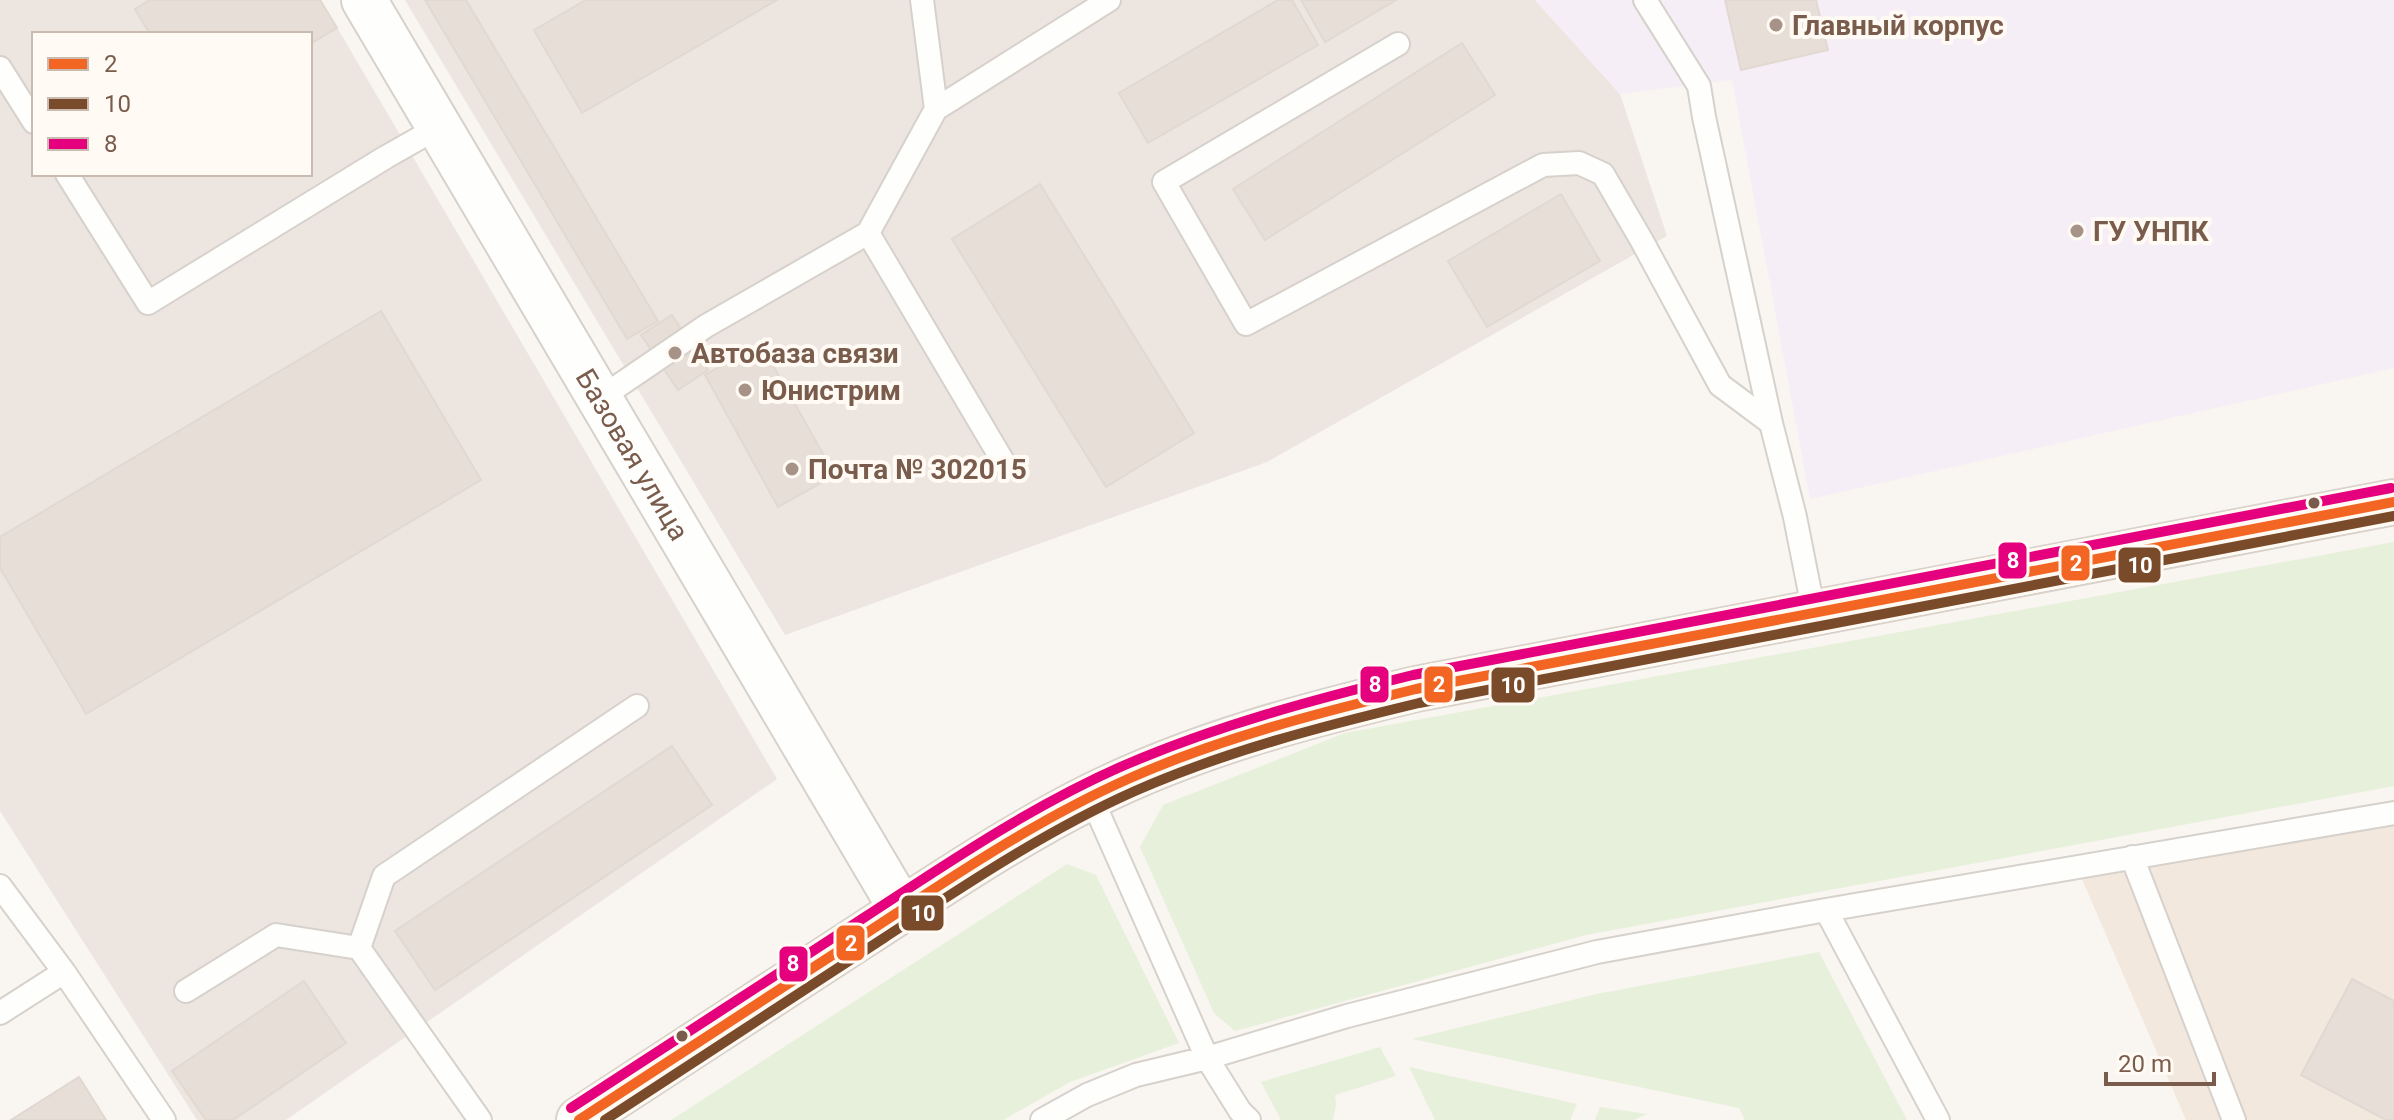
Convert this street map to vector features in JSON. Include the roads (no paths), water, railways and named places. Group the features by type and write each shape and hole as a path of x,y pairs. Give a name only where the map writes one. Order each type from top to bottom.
{"main road":[{"name":"Базовая улица","path":"364,0 902,910"},
{"path":"579,1120 1042,823 1191,752 1309,714 1416,689 2394,502"}],"lane":[{"path":"922,0 936,109"},
{"path":"599,399 706,326 868,233 936,109 1109,0"},
{"path":"1645,0 1699,86 1814,613"},
{"path":"1398,44 1164,182 1246,324 1543,165 1579,163 1603,174 1720,385 1771,423"},
{"path":"0,68 32,119"},
{"path":"68,176 148,303 439,127"},
{"path":"868,233 1004,463"},
{"path":"359,948 384,876 637,706"},
{"path":"1091,797 1207,1058 1240,1111 1249,1120"},
{"path":"1042,1120 1087,1095 1136,1075 1207,1058 1347,1016 1597,952 2394,813"},
{"path":"2132,857 2234,1120"},
{"path":"0,886 64,972 164,1120"},
{"path":"1826,910 1938,1120"},
{"path":"186,991 276,935 359,948 480,1120"},
{"path":"0,1013 64,972"}],"place":[{"name":"Главный корпус","path":"1776,25"},
{"name":"ГУ УНПК","path":"2077,231"},
{"name":"Автобаза связи","path":"675,353"},
{"name":"Юнистрим","path":"745,390"},
{"name":"Почта № 302015","path":"792,469"}]}
